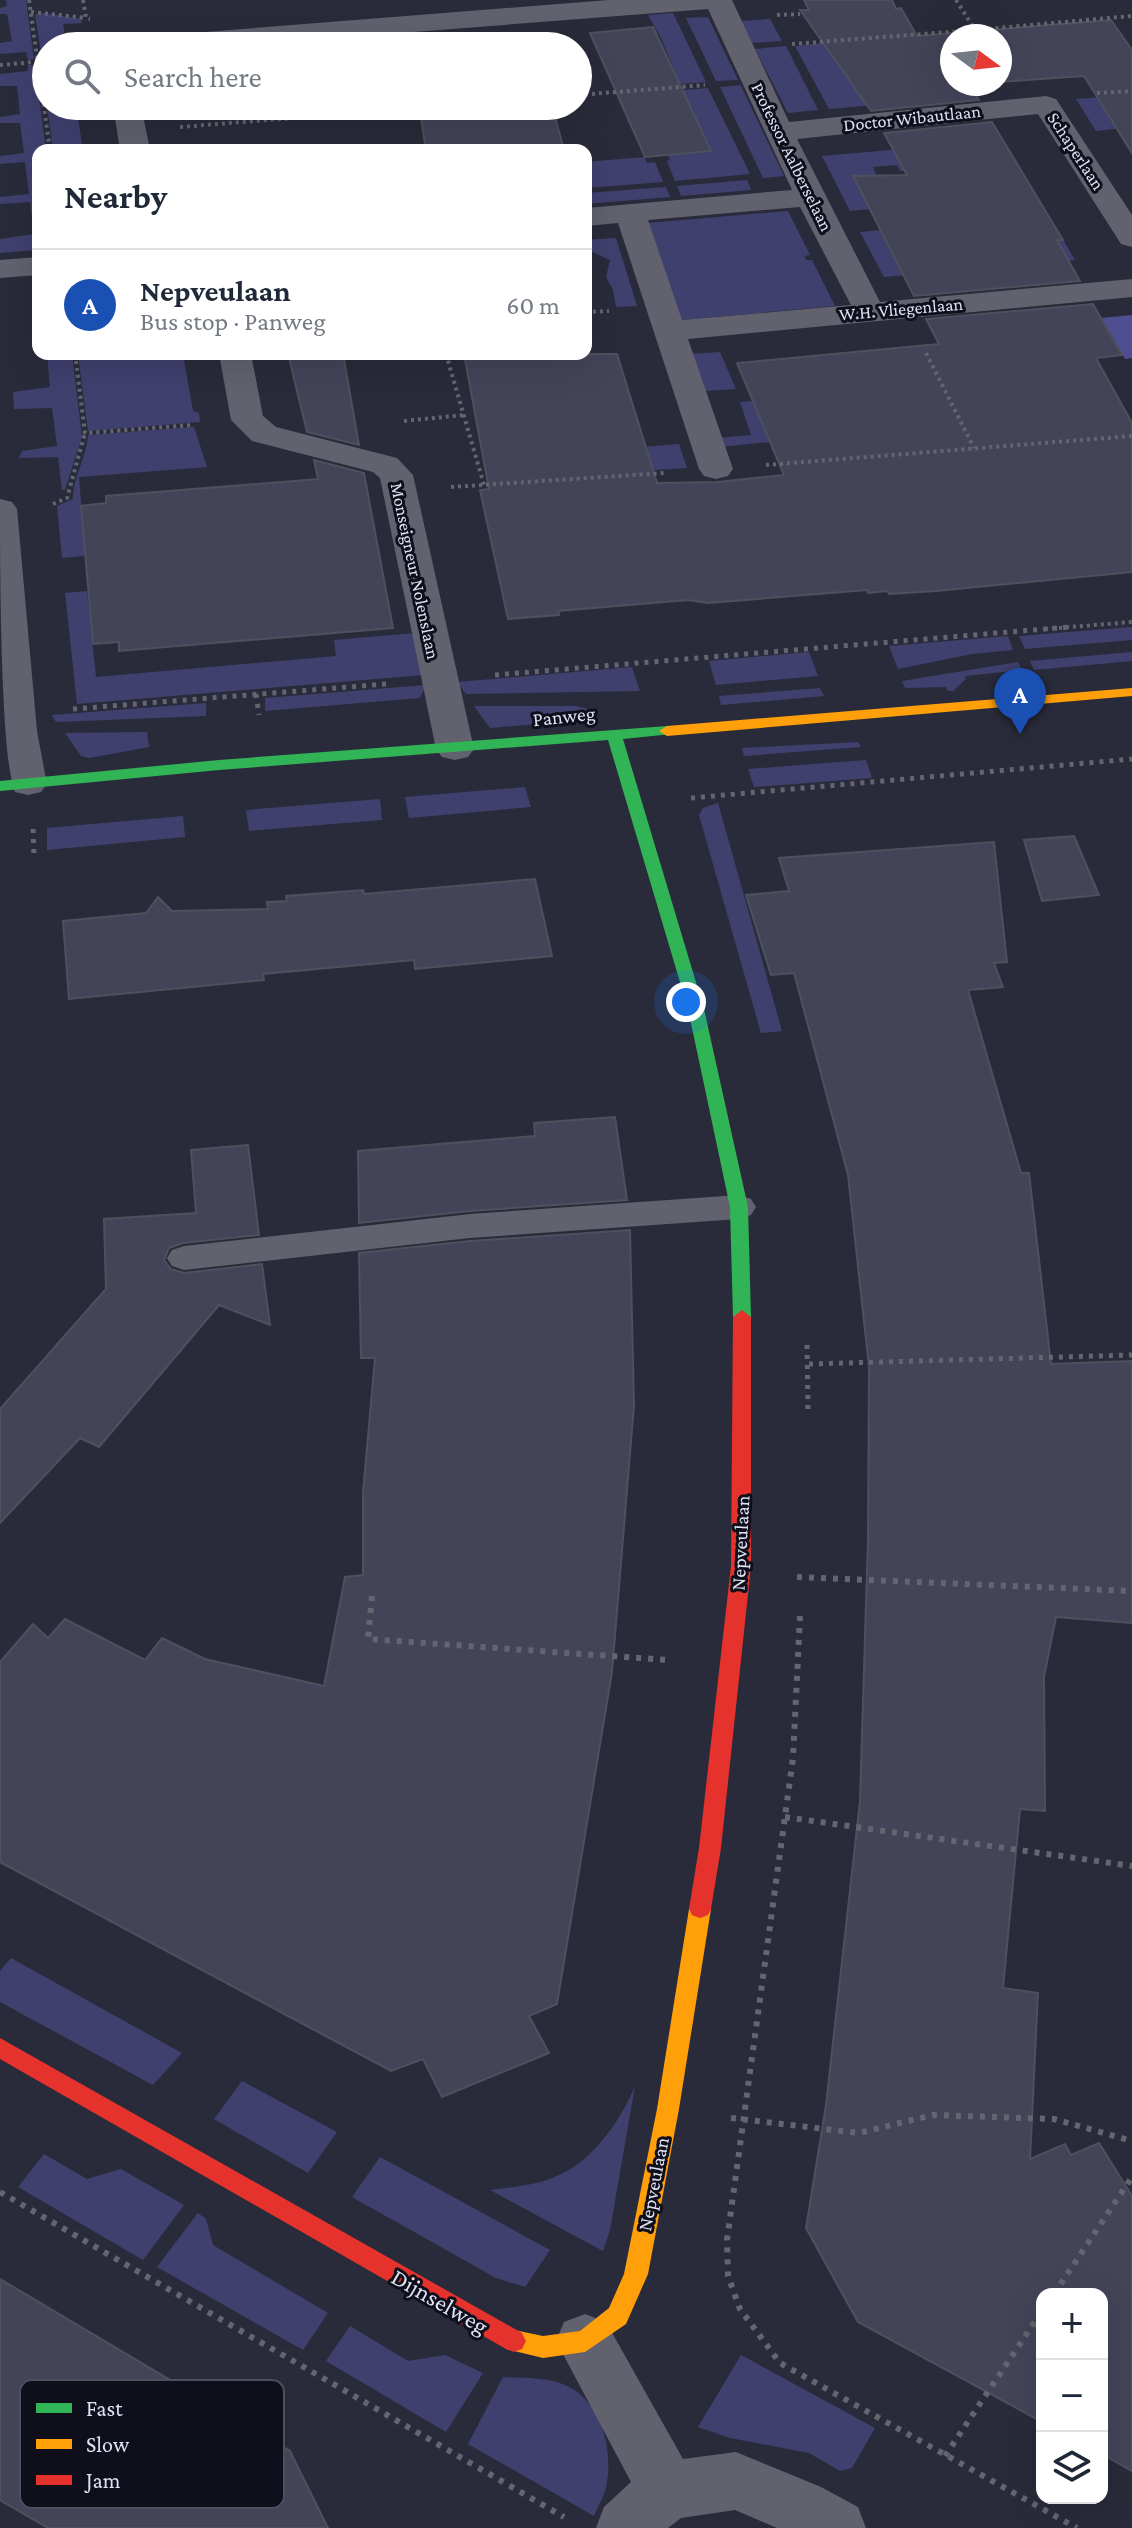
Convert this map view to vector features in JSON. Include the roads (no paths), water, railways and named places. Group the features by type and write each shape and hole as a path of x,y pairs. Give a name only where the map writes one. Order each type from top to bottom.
{"street":[{"path":"301,32 716,0"},
{"name":"Professor Aalberselaan","path":"716,0 810,197 870,312"},
{"name":"Doctor Wibautlaan","path":"778,132 1046,105"},
{"name":"Schaperlaan","path":"1046,105 1132,238"},
{"path":"592,216 810,197"},
{"path":"630,213 716,469"},
{"path":"0,269 32,266"},
{"name":"W.H. Vliegenlaan","path":"670,331 1132,288"},
{"name":"Monseigneur Nolenslaan","path":"236,360 247,420 264,434 385,465 396,475 455,749"},
{"path":"0,509 19,714 14,785"},
{"name":"Panweg","path":"14,785 219,765 455,749 1132,692"},
{"name":"Nepveulaan","path":"585,2341 618,2316 636,2274 668,2109 710,1848 741,1566 744,1381 739,1207 696,1009 614,734"},
{"name":"Dijnselweg","path":"0,2048 508,2340 543,2347 585,2341"},
{"path":"585,2341 621,2513 736,2481 800,2508 836,2528"}],"lane":[{"path":"184,1258 470,1226 739,1207"}],"place":[{"name":"Nepveulaan","path":"1020,734"}]}
